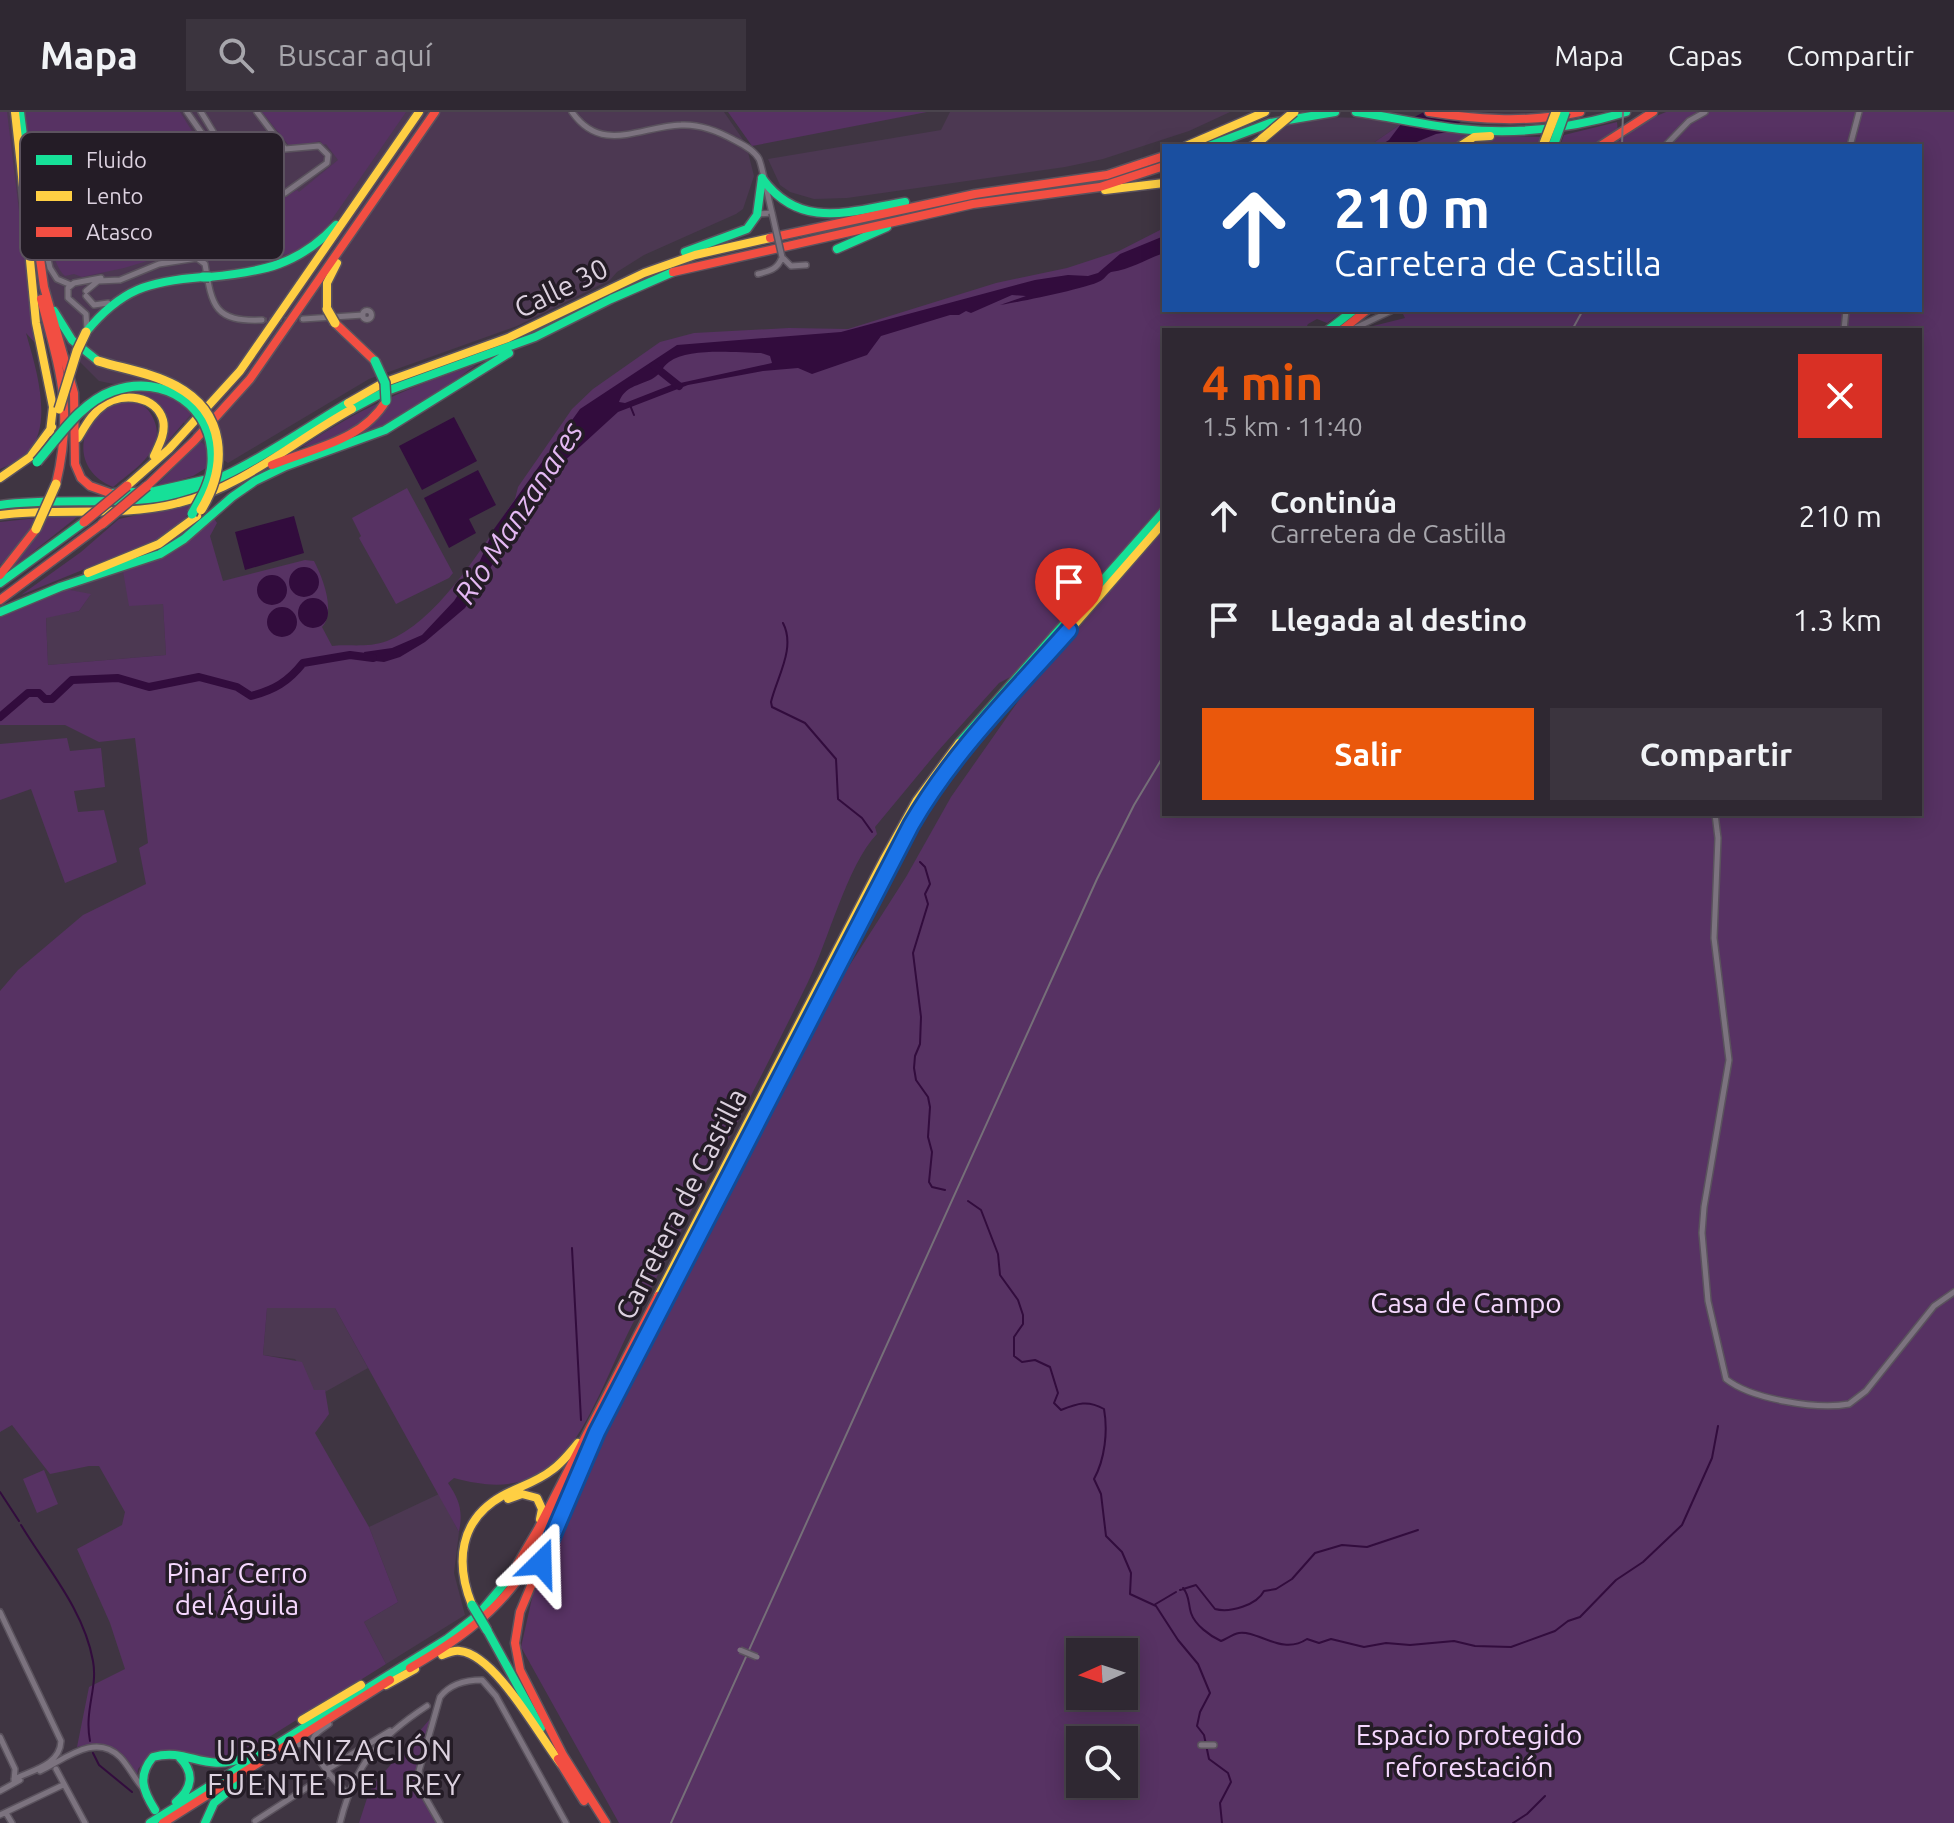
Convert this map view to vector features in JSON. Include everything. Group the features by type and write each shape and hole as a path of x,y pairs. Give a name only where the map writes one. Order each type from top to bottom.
{"main road":[{"path":"18,112 20,132"},
{"path":"0,583 84,522 127,486 214,402 259,345 419,112"},
{"path":"0,600 102,524 147,486 226,407 270,352 435,112"},
{"path":"427,122 442,112"},
{"path":"1188,144 1246,112"},
{"path":"1189,144 1265,112"},
{"path":"1255,144 1294,112"},
{"path":"1214,144 1252,127 1286,117 1335,112"},
{"path":"1356,112 1460,129 1502,132 1567,129"},
{"path":"1429,112 1481,120 1537,120 1580,112"},
{"path":"1544,144 1556,112"},
{"path":"1554,144 1565,112"},
{"path":"1463,144 1474,137 1567,129 1626,112"},
{"path":"1603,144 1653,112"},
{"name":"Calle 30","path":"0,505 29,501 149,499 189,491 233,471 383,383 508,338 644,273 695,255 930,202 1107,175 1162,157"},
{"path":"0,481 28,460 50,432 86,332 119,297 150,282 270,270 301,256 332,230 367,180 382,166"},
{"name":"Calle 30","path":"0,515 30,511 153,509 204,495 243,477 384,392 535,337 676,271 973,204 1114,183 1162,167"},
{"path":"762,178 781,201 808,212 930,202"},
{"path":"644,273 656,262 747,229 757,215 762,178"},
{"path":"1086,189 1110,190 1162,183"},
{"path":"837,249 909,217"},
{"path":"243,477 300,452 360,432 377,418 386,401 385,383 375,361 335,323 327,309 327,283 360,220"},
{"path":"31,260 36,323 53,407 50,432"},
{"path":"0,572 18,555 36,529 56,484 66,442 67,409 59,363 39,290 35,260"},
{"path":"40,260 77,412 73,454 79,474 89,487 115,496 154,494 204,480 352,395 361,394"},
{"path":"0,611 30,594 98,569 155,543 173,531 194,515 214,489 220,459 215,428 189,394 175,385 98,361 82,351 55,313 44,260"},
{"path":"611,299 655,285"},
{"path":"1331,328 1351,312"},
{"path":"1344,328 1364,312"},
{"path":"0,611 60,587 160,554 184,539 255,481 286,466 368,438 393,426 535,337"},
{"path":"0,481 37,462 78,415 104,396 132,386 164,390 182,398 196,411 209,432 212,445 211,479 194,515"},
{"path":"143,471 162,441 160,414 148,400 127,395 117,397 92,413 78,438 79,465 92,484 116,493 135,493 204,480"},
{"name":"Carretera de Castilla","path":"148,1823 482,1613 513,1575 931,779 1162,513"},
{"name":"Carretera de Castilla","path":"908,824 960,754 1162,524"},
{"name":"Carretera de Castilla","path":"163,1823 464,1636 498,1607 520,1577 597,1432 887,863"},
{"path":"606,1823 463,1583 460,1556 470,1524 491,1502 548,1474 564,1461 612,1385"},
{"path":"552,1734 520,1670 515,1630 525,1597 597,1432"},
{"path":"474,1603 465,1569 466,1543 470,1534 494,1506 512,1497 530,1495 537,1498 542,1509 513,1575"},
{"path":"489,1628 561,1764 598,1823"},
{"path":"374,1691 441,1655 459,1650 466,1652 480,1660 497,1678 561,1764"},
{"path":"155,1810 143,1789 141,1776 146,1763 156,1755 174,1754 211,1765 232,1763 339,1696 424,1652"},
{"path":"205,1823 214,1803 224,1793 329,1724 350,1706"},
{"path":"148,1823 183,1797 190,1786 189,1768 174,1754"},
{"path":"172,1823 267,1764"}],"street":[{"path":"187,112 201,132"},
{"path":"201,112 214,132"},
{"path":"257,112 272,132"},
{"path":"572,112 586,127 617,136 678,125 711,130 750,149 759,159 782,257 791,266 806,265"},
{"path":"1667,144 1689,121 1705,112"},
{"path":"1851,144 1859,112"},
{"path":"284,148 319,146 329,160 284,193"},
{"path":"757,215 772,213"},
{"path":"758,274 771,271 782,257"},
{"path":"48,260 60,282 74,284 94,278 126,278"},
{"path":"76,303 84,300 86,293 98,281 126,278 159,264 184,260"},
{"path":"200,260 205,264 209,295 222,313 235,320 262,320"},
{"path":"74,284 86,293 90,303 98,306 119,297"},
{"path":"74,284 67,293 68,298 86,314 86,332"},
{"path":"1355,328 1389,312"},
{"path":"303,319 363,315"},
{"path":"1715,816 1718,838 1714,938 1729,1060 1704,1207 1703,1265 1712,1329 1726,1379 1747,1390 1790,1402 1853,1403 1931,1309 1954,1292"},
{"path":"0,1612 61,1741 56,1758 0,1791"},
{"path":"740,1650 759,1658"},
{"path":"440,1823 424,1795 419,1771 440,1697 445,1691 471,1680 482,1680 496,1696 566,1823"},
{"path":"255,1821 427,1706"},
{"path":"314,1750 314,1736 329,1724"},
{"path":"340,1823 347,1793 356,1775 394,1728"},
{"path":"0,1737 15,1769 14,1781"},
{"path":"295,1745 308,1745 314,1750 327,1772 347,1793"},
{"path":"1201,1745 1214,1745"},
{"path":"14,1781 54,1765 72,1753 95,1747 108,1749 120,1756 143,1789"},
{"path":"56,1769 82,1822"},
{"path":"2,1814 63,1785"},
{"path":"2,1814 5,1823"},
{"path":"2,1814 12,1823"}],"shaded area":[{"path":"0,112 724,112 746,144 754,176 743,209 736,214 644,255 610,280 517,326 369,379 228,463 207,449 162,398 138,389 99,381 67,349 24,327"},
{"path":"950,112 1230,112 1189,131 1103,159 847,198 814,199 790,192 780,185 768,159 941,130"},
{"path":"1360,118 1401,124 1372,144 1266,144 1286,126 1302,119"},
{"path":"123,571 163,603 166,655 48,665 46,617 79,611 90,595 65,589"},
{"path":"267,1308 335,1308 368,1368 325,1392 314,1391 295,1359 263,1355"},
{"path":"439,1494 459,1532 454,1573 465,1615 386,1664 364,1622 398,1602 369,1527"}],"green space":[{"path":"0,112 7,112 20,219 20,260 25,260 35,343 26,333 38,378 41,411 40,427 27,453 0,469"},
{"path":"25,112 180,112 193,132 28,132"},
{"path":"262,112 406,112 328,225 312,241 284,255 284,196 297,190 299,192 338,160 320,141 291,148 284,139 284,132 278,132"},
{"path":"728,112 927,112 752,146"},
{"name":"Casa de Campo","path":"1666,112 1954,112 1954,1823 619,1823 521,1647 535,1585 576,1486 583,1473 586,1476 589,1473 588,1464 790,1068 951,797 1026,690 1162,530 1162,816 1922,816 1922,328 1365,328 1405,318 1402,312 1922,312 1922,144 1561,144 1564,135 1617,122 1619,141 1649,119"},
{"path":"1401,124 1465,135 1543,137 1539,144 1372,144"},
{"name":"Pinar Cerro del Águila","path":"1162,229 1162,312 1342,312 1327,323 1317,319 1306,328 1162,328 1162,505 1014,675 999,683 938,751 875,827 877,834 847,884 808,982 633,1323 591,1412 571,1444 549,1468 523,1481 497,1485 454,1478 448,1483 460,1506 459,1532 335,1308 267,1308 263,1355 302,1362 314,1390 325,1390 329,1414 315,1433 369,1527 398,1602 364,1622 386,1664 231,1761 219,1763 151,1754 138,1769 137,1777 125,1760 107,1746 77,1747 89,1687 125,1669 110,1623 77,1549 122,1525 125,1512 99,1466 50,1474 12,1425 0,1432 0,991 18,970 83,915 146,884 139,848 148,843 135,738 99,742 65,725 0,725 0,617 65,589 91,594 79,611 46,618 48,665 166,655 163,604 129,606 123,571 160,559 213,517 217,523 210,536 223,581 305,560 314,561 328,604 322,627 332,646 387,641 425,617 459,579 572,409 593,389 660,342 694,333 789,328 848,329 996,283 1067,268 1119,251"},
{"path":"56,260 150,260 82,277 74,274 65,276"},
{"path":"476,365 420,407 392,422 348,437 302,447 343,421 386,400"},
{"path":"138,389 168,395 191,414 162,448 159,408 120,395"},
{"path":"123,400 138,403 149,411 157,431 156,441 146,458 113,487 98,478 89,467 84,455 84,441 96,416"},
{"path":"200,441 212,452 211,465 193,476 155,487"},
{"path":"407,488 453,573 449,578 396,604 359,538 361,536 352,518"},
{"path":"197,502 175,528 153,543 21,595 81,552 119,519"},
{"path":"82,513 10,570 38,535 49,514"},
{"path":"37,518 11,556 0,565 0,522"},
{"path":"67,738 70,751 101,748 105,787 74,791 78,812 104,810 117,862 65,883 31,789 0,800 0,744"},
{"path":"44,1470 58,1504 37,1513 23,1479"},
{"path":"430,1719 417,1772 422,1793 437,1823 359,1823 375,1783"}],"water":[{"path":"1424,112 1473,112 1448,132 1412,144 1382,144 1401,124"},
{"path":"1162,237 1162,254 1111,272 1096,283 1000,305 1026,296 1012,295 971,313 966,311 950,315 881,336 867,355 812,374 798,368 763,371 688,385 618,412 548,476 465,608 425,642 400,657 384,662 366,660 364,652 392,648 422,635 454,601 479,563 494,529 580,409 677,345 841,332 1035,280 1098,273 1120,254","holes":["761,353 770,356 772,363 671,385 625,403 619,402 628,390 655,377 678,357 689,354"]},
{"path":"454,417 477,461 422,490 399,446"},
{"path":"478,470 496,505 469,519 476,533 449,548 424,498"},
{"path":"294,516 304,553 245,570 235,532"},
{"path":"304,567 310,568 318,576 318,588 310,596 304,597 298,596 290,588 289,582 290,576 298,568"},
{"path":"272,575 278,576 286,584 286,596 278,604 272,605 266,604 258,596 257,590 258,584 266,576"},
{"path":"313,598 319,599 327,607 327,619 319,627 313,628 307,627 299,619 298,613 299,607 307,599"},
{"path":"282,607 288,608 296,616 296,628 288,636 282,637 276,636 268,628 267,622 268,616 276,608"}],"waterway":[{"name":"Río Manzanares","path":"654,366 679,386"},
{"path":"630,405 634,415"},
{"path":"783,623 786,652 772,707 805,723 836,759 838,799 862,818 872,832"},
{"name":"Río Manzanares","path":"0,717 28,693 39,693 45,699 52,699 72,680 118,678 149,687 199,677 237,687 251,696 280,684 303,663 350,655 373,658"},
{"path":"920,862 925,867 930,884 925,894 928,904 913,953 921,1017 920,1044 914,1068 916,1080 928,1097 930,1107 928,1137 932,1152 929,1182 932,1187 945,1190"},
{"path":"968,1201 981,1210 998,1254 1000,1275 1018,1300 1023,1315 1023,1324 1014,1337 1014,1356 1022,1362 1035,1360 1050,1367 1058,1393 1054,1403 1061,1410 1083,1404 1104,1409 1105,1445 1094,1479 1101,1494 1106,1536 1122,1552 1131,1573 1130,1594 1156,1606 1198,1664 1210,1693 1197,1726 1204,1735 1209,1759 1228,1773 1231,1782 1220,1803 1222,1823"},
{"path":"572,1248 581,1420"},
{"path":"1183,1588 1196,1622 1221,1641 1246,1633 1288,1645 1307,1639 1319,1643 1331,1639 1364,1647 1386,1643 1410,1645 1454,1641 1475,1646 1511,1647 1555,1631 1580,1617 1616,1580 1643,1562 1682,1525 1712,1458 1718,1426"},
{"path":"0,1492 19,1521"},
{"path":"21,1525 73,1607 88,1642 94,1671 90,1741"},
{"path":"1180,1590 1196,1585 1215,1609 1235,1609 1256,1600 1264,1591 1276,1589 1292,1579 1315,1553 1342,1545 1367,1547 1418,1530"},
{"path":"1154,1605 1176,1592"},
{"path":"93,1753 99,1765 132,1792"},
{"path":"1513,1823 1545,1796"}],"tunnel":[{"path":"262,320 303,319"}],"railway":[{"path":"1622,144 1623,112"},
{"path":"1573,328 1582,312"},
{"path":"671,1823 1097,879 1134,805 1162,758"}],"traffic: fast":[{"path":"20,112 23,132"},
{"path":"1214,144 1270,123 1335,112"},
{"path":"1356,112 1481,131 1523,131 1564,126 1626,112"},
{"path":"1554,144 1565,112"},
{"path":"762,178 777,195 810,211 846,212 905,202"},
{"path":"685,252 747,229 757,215 762,178"},
{"path":"209,277 263,269 294,258 336,225"},
{"path":"837,249 887,227"},
{"path":"352,409 384,392 535,337 673,272"},
{"path":"86,332 111,306 137,290 167,281 203,277"},
{"path":"203,277 209,277"},
{"path":"54,311 72,340 98,361"},
{"path":"1331,328 1351,312"},
{"path":"0,612 60,587 160,554 184,539 255,481 286,466 385,430 509,353"},
{"path":"375,361 385,383 386,401"},
{"path":"37,462 71,422 101,396 132,387 168,391 195,410 205,425 211,443 210,477 192,514"},
{"path":"0,505 148,499 174,494 200,486 252,462 348,403"},
{"path":"114,493 155,491 204,480"},
{"path":"959,743 1162,513"},
{"path":"0,583 84,522"},
{"path":"150,1823 447,1639 478,1615 509,1578"},
{"path":"472,1605 487,1630"},
{"path":"487,1630 541,1728"},
{"path":"155,1810 147,1796 143,1777 153,1757 177,1755 218,1763 246,1757"},
{"path":"176,1802 190,1781 188,1769 180,1758"},
{"path":"205,1823 214,1803 241,1781"}],"traffic: slow":[{"path":"15,112 20,157"},
{"path":"127,486 169,449 240,371 419,112"},
{"path":"1191,144 1265,112"},
{"path":"1262,139 1294,112"},
{"path":"1544,144 1556,112"},
{"path":"1463,144 1474,137 1490,136"},
{"path":"1255,144 1262,139"},
{"path":"1105,190 1162,183"},
{"path":"348,403 383,383 508,338 644,273 695,255 770,238"},
{"path":"30,260 36,323 53,407 50,432"},
{"path":"327,309 327,283 337,263"},
{"path":"327,309 335,323"},
{"path":"59,409 86,332"},
{"path":"98,361 148,374 176,386 205,410 213,425 218,458 216,475 201,510"},
{"path":"78,438 93,415 105,404 121,398 138,398 154,406 163,420 163,434 154,456"},
{"path":"0,515 134,510 202,496 246,475 352,409"},
{"path":"0,478 30,457 52,427"},
{"path":"36,529 56,484"},
{"path":"88,573 159,544 197,516"},
{"path":"911,824 937,782 1162,524"},
{"path":"658,1296 883,861 917,800 959,743"},
{"path":"618,1389 760,1115"},
{"path":"472,1605 463,1574 463,1558 464,1544 477,1517 502,1496 552,1470 578,1443"},
{"path":"508,1499 522,1494 537,1498 542,1509 540,1519"},
{"path":"442,1655 460,1651 488,1666 516,1698 561,1764"},
{"path":"386,1685 415,1669"},
{"path":"302,1720 361,1685"}],"traffic: jam":[{"path":"147,486 194,441 250,379 435,112"},
{"path":"1429,112 1504,119 1542,118 1580,112"},
{"path":"1603,144 1653,112"},
{"path":"770,238 975,194 1107,175 1162,157"},
{"path":"673,272 973,204 1100,187 1162,167"},
{"path":"40,260 44,287 74,393 75,464 81,478 90,486 118,496"},
{"path":"41,299 59,370 64,411 56,484"},
{"path":"1344,328 1364,312"},
{"path":"335,323 375,361"},
{"path":"272,465 350,434 376,415 386,401"},
{"path":"84,522 127,486"},
{"path":"102,524 147,486"},
{"path":"0,600 102,524"},
{"path":"0,575 36,529"},
{"path":"760,1115 911,824"},
{"path":"509,1578 538,1529 658,1296"},
{"path":"410,1668 470,1628 496,1605 520,1577 618,1389"},
{"path":"564,1507 520,1612 515,1643 520,1670 563,1755 606,1823"},
{"path":"163,1823 390,1680"},
{"path":"558,1759 584,1801"}],"district":[{"name":"URBANIZACIÓN FUENTE DEL REY","path":"335,1768"}],"route":[{"path":"541,1563 597,1432 923,803 960,754 1069,630"}],"park label":[{"name":"Espacio protegido reforestación","path":"1469,1751"}]}
